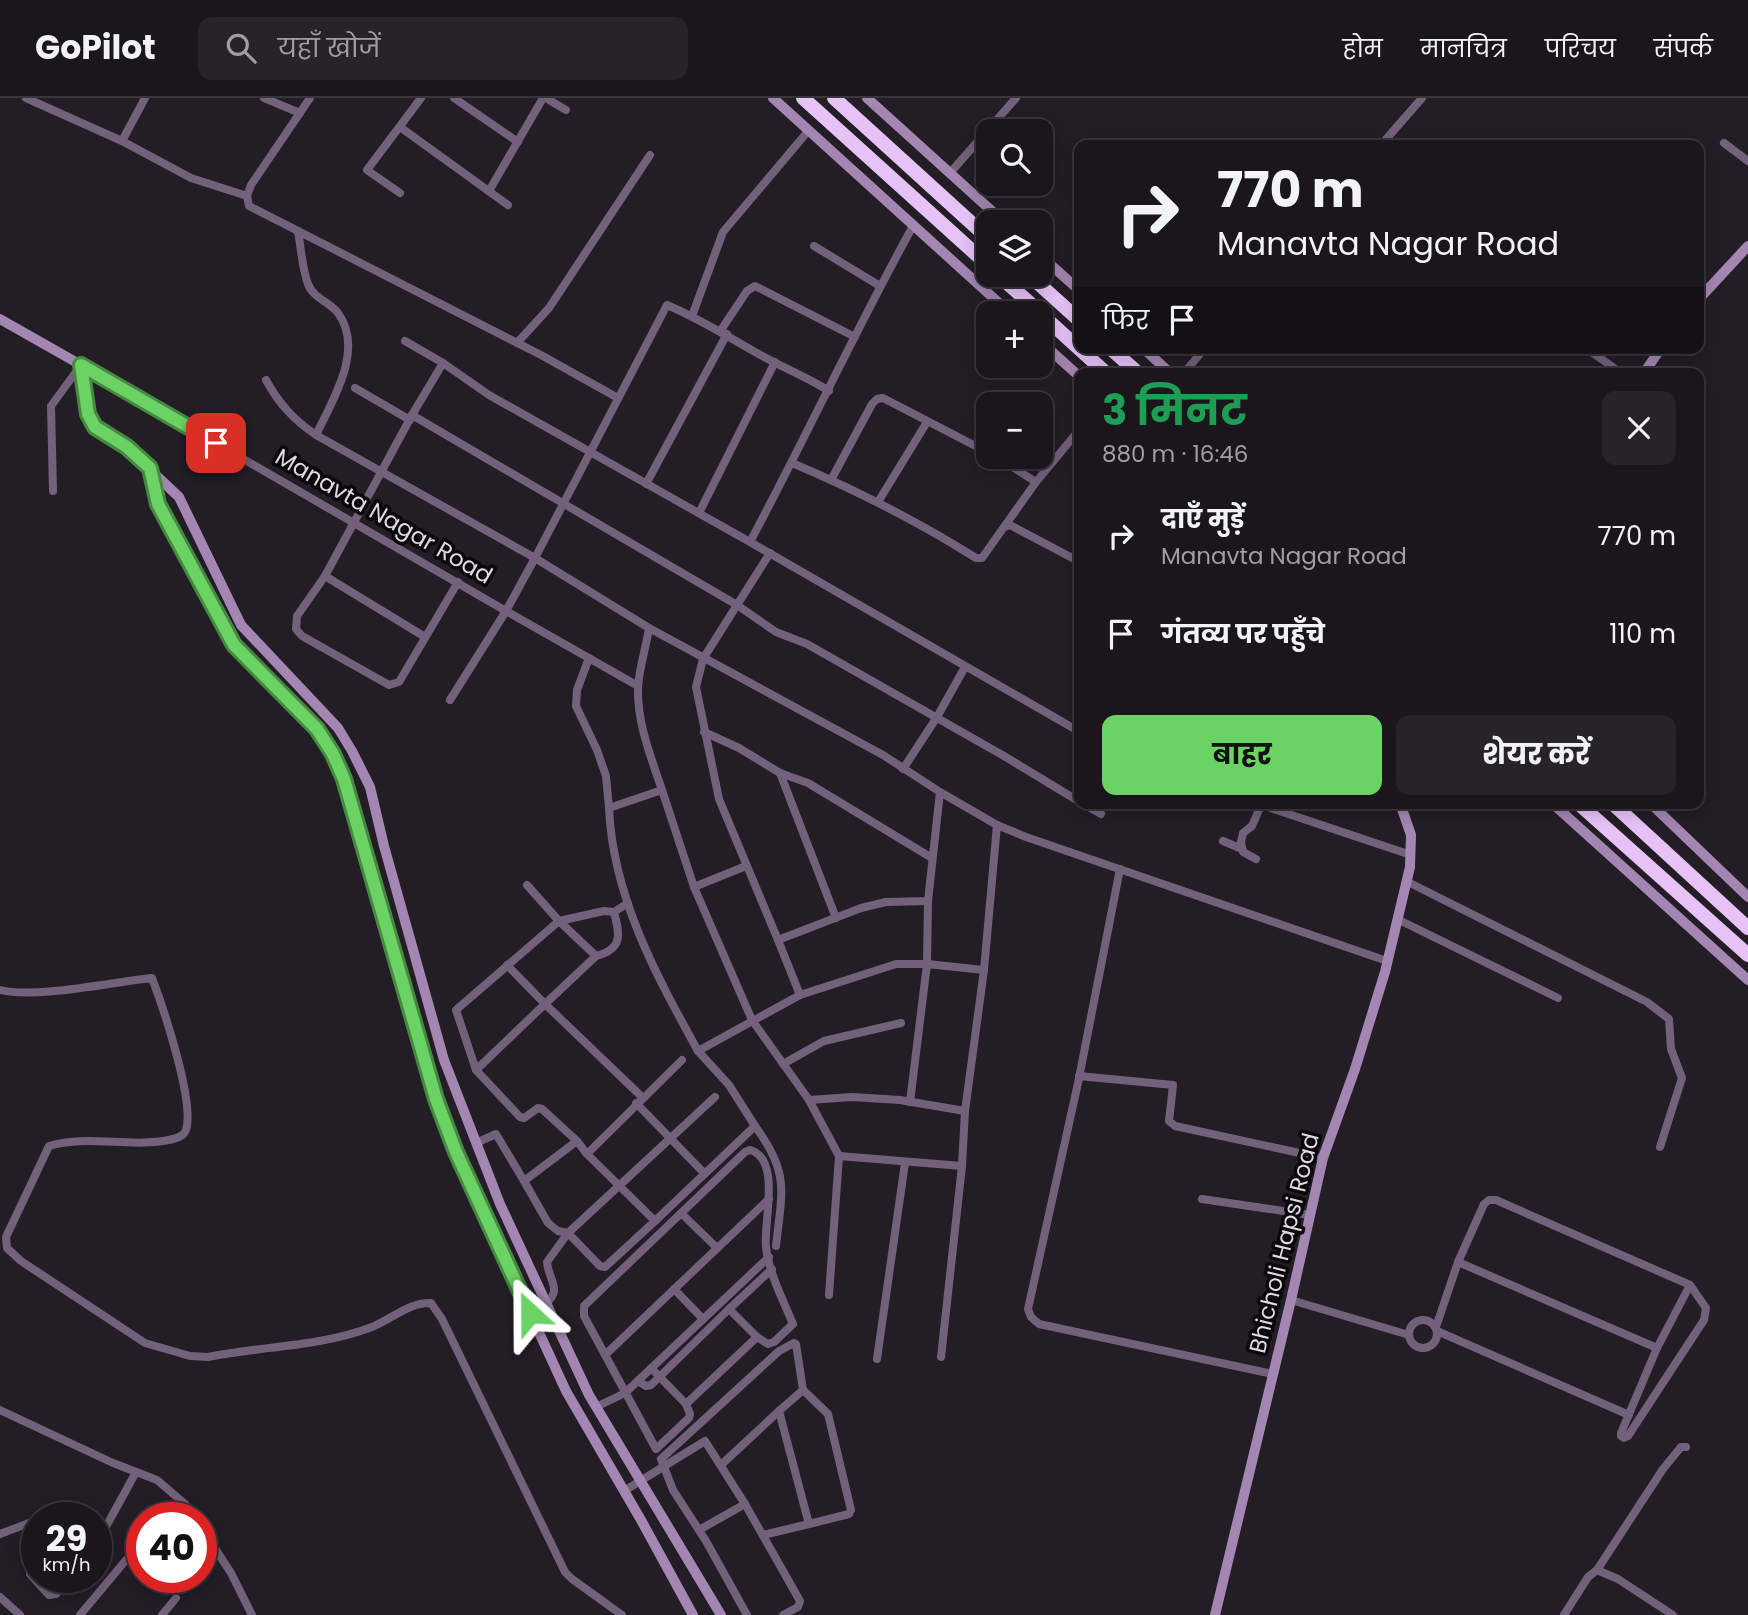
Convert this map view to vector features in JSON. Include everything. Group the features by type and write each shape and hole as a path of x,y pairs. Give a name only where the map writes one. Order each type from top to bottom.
{"highway":[{"path":"803,98 976,254"},
{"path":"834,98 976,227"},
{"path":"1012,287 1027,301"},
{"path":"1042,287 1074,316"},
{"path":"1053,324 1074,343"},
{"path":"1085,354 1101,368"},
{"path":"1117,354 1132,368"},
{"path":"1585,809 1748,955"},
{"path":"1619,809 1748,928"}],"street":[{"path":"26,98 122,141 191,178 247,196"},
{"path":"122,141 145,98"},
{"path":"264,98 300,113"},
{"path":"310,98 251,185 247,196 249,206 517,343 618,398"},
{"path":"400,193 367,170 421,98"},
{"path":"454,98 518,142"},
{"path":"489,191 545,98 566,110"},
{"path":"773,98 997,301"},
{"path":"867,98 991,210"},
{"path":"950,173 1016,98"},
{"path":"1385,140 1422,98"},
{"path":"400,127 508,205"},
{"path":"692,316 723,232 808,131"},
{"path":"1724,143 1748,161"},
{"path":"517,343 549,308 650,155"},
{"path":"750,542 913,226"},
{"path":"298,231 309,286 314,294 331,305 343,321 348,350 339,386 316,435"},
{"path":"814,246 880,286"},
{"path":"1704,290 1748,246"},
{"path":"1053,267 1074,286"},
{"path":"646,484 747,290 755,286 855,337"},
{"path":"829,391 757,354 724,332 667,305 536,558 649,628 883,755 998,825 1387,961"},
{"name":"Manavta Nagar Road","path":"0,319 506,611 536,558 316,435 296,421 279,402 266,380"},
{"path":"405,341 489,395 1074,729"},
{"path":"1053,353 1074,372"},
{"path":"1149,354 1165,368"},
{"path":"1188,368 1201,354"},
{"path":"1594,354 1614,368"},
{"path":"699,513 775,362"},
{"path":"443,363 325,576 297,616 296,629 302,636 389,685 399,682 458,582"},
{"path":"81,365 88,414 95,427 127,447 179,498 241,625 338,728 352,751 370,787 444,1060 500,1204 596,1407 722,1615"},
{"path":"53,491 51,406 81,365"},
{"path":"355,388 564,502 737,605 776,632 807,644 1074,798"},
{"path":"831,480 877,399 883,398 976,446"},
{"path":"878,502 927,422"},
{"path":"792,463 878,502 923,525 976,558 982,558 1036,482 1074,436"},
{"path":"150,468 158,504 234,645 317,729 333,754 344,779 436,1099 456,1152 566,1391 693,1615"},
{"path":"1016,469 1036,482"},
{"path":"1004,527 1014,526 1074,559"},
{"path":"769,553 703,659 696,687 719,799 800,995"},
{"path":"325,576 425,637"},
{"path":"450,700 506,611 638,687"},
{"path":"649,628 638,687 641,720 694,887 752,1020 809,1100 839,1156 829,1296"},
{"path":"589,658 577,690 576,706 606,776 611,841 628,903 653,969 698,1051 729,1085 772,1149 780,1168 781,1197 776,1246"},
{"path":"903,769 965,667"},
{"path":"704,732 739,748 779,773 807,783 932,858"},
{"path":"779,773 836,918"},
{"path":"609,808 662,790"},
{"path":"910,1102 927,964 928,901 940,792"},
{"path":"1093,809 1101,814"},
{"path":"1256,859 1242,852 1241,842 1243,833 1252,826 1257,809"},
{"path":"1274,809 1411,855"},
{"name":"Bhicholi Hapsi Road","path":"1215,1615 1323,1158 1355,1069 1387,961 1410,867 1411,835 1402,809"},
{"path":"1559,809 1748,979"},
{"path":"1656,809 1748,897"},
{"path":"941,1357 962,1166 965,1111 984,970 998,825"},
{"path":"1223,841 1242,849"},
{"path":"694,887 746,866"},
{"path":"1120,869 1079,1076 1028,1309 1031,1317 1039,1324 1273,1374"},
{"path":"1406,881 1647,1002 1669,1019 1671,1049 1682,1078 1661,1147"},
{"path":"527,885 559,921 596,956"},
{"path":"778,940 861,908 886,902 928,901"},
{"path":"628,903 614,912 604,911 559,921 456,1010 476,1070 520,1117 524,1118 538,1108 542,1109 655,1220"},
{"path":"476,1070 596,956 606,954 615,947 620,933 614,912"},
{"path":"1397,919 1558,998"},
{"path":"698,1051 800,995 896,964 927,964 984,970"},
{"path":"507,965 567,1023 704,1173"},
{"path":"0,990 51,991 152,978 167,1022 187,1107 186,1130 183,1135 174,1139 133,1142 64,1141 49,1146 6,1237 7,1248 21,1261 145,1343 190,1356 208,1357 326,1340 370,1328 419,1302 431,1303 442,1319 565,1572 622,1615"},
{"path":"783,1064 824,1041 901,1023"},
{"path":"587,1154 682,1060"},
{"path":"1079,1076 1173,1085 1169,1121 1175,1126 1323,1158"},
{"path":"546,1303 555,1293 547,1262 568,1233 715,1097"},
{"path":"809,1100 852,1097 910,1102 965,1111"},
{"path":"477,1143 496,1135 548,1223 558,1231 568,1233 605,1267 755,1126"},
{"path":"524,1181 578,1142"},
{"path":"651,1368 690,1410 689,1418 656,1448 584,1316 584,1306 750,1150 759,1155 768,1173 766,1237 769,1257 793,1324 768,1345 729,1309"},
{"path":"839,1156 962,1166"},
{"path":"877,1359 905,1163"},
{"path":"604,1355 769,1199"},
{"path":"1202,1199 1310,1215"},
{"path":"1291,1300 1409,1335 1413,1343 1425,1348 1433,1344 1458,1262 1484,1203 1496,1200 1690,1285 1706,1308 1704,1320 1625,1438 1620,1436 1621,1433 1657,1348 1690,1285"},
{"path":"681,1213 717,1248"},
{"path":"596,1407 625,1393 769,1257"},
{"path":"1458,1262 1657,1348"},
{"path":"638,1381 646,1386 651,1385 772,1269"},
{"path":"674,1289 703,1319"},
{"path":"1409,1335 1414,1323 1421,1320 1430,1321 1436,1329 1629,1415"},
{"path":"686,1404 757,1337"},
{"path":"747,1615 673,1490 661,1459 788,1344 796,1344 803,1391 828,1414 851,1510 849,1514 763,1535"},
{"path":"721,1465 803,1391"},
{"path":"0,1410 157,1480 183,1502"},
{"path":"779,1411 809,1524"},
{"path":"624,1491 705,1441 801,1602 798,1607 783,1615"},
{"path":"1564,1615 1663,1469 1681,1447 1686,1447"},
{"path":"112,1514 136,1472"},
{"path":"699,1530 745,1504"},
{"path":"0,1534 21,1526"},
{"path":"217,1552 252,1615"},
{"path":"80,1615 126,1560"},
{"path":"1597,1570 1618,1579 1673,1615"},
{"path":"162,1615 176,1598"},
{"path":"1,1600 20,1615"}],"route":[{"path":"216,443 81,365 88,414 95,427 127,447 150,468 158,504 234,645 317,729 333,754 344,779 436,1099 456,1152 530,1313"}]}
